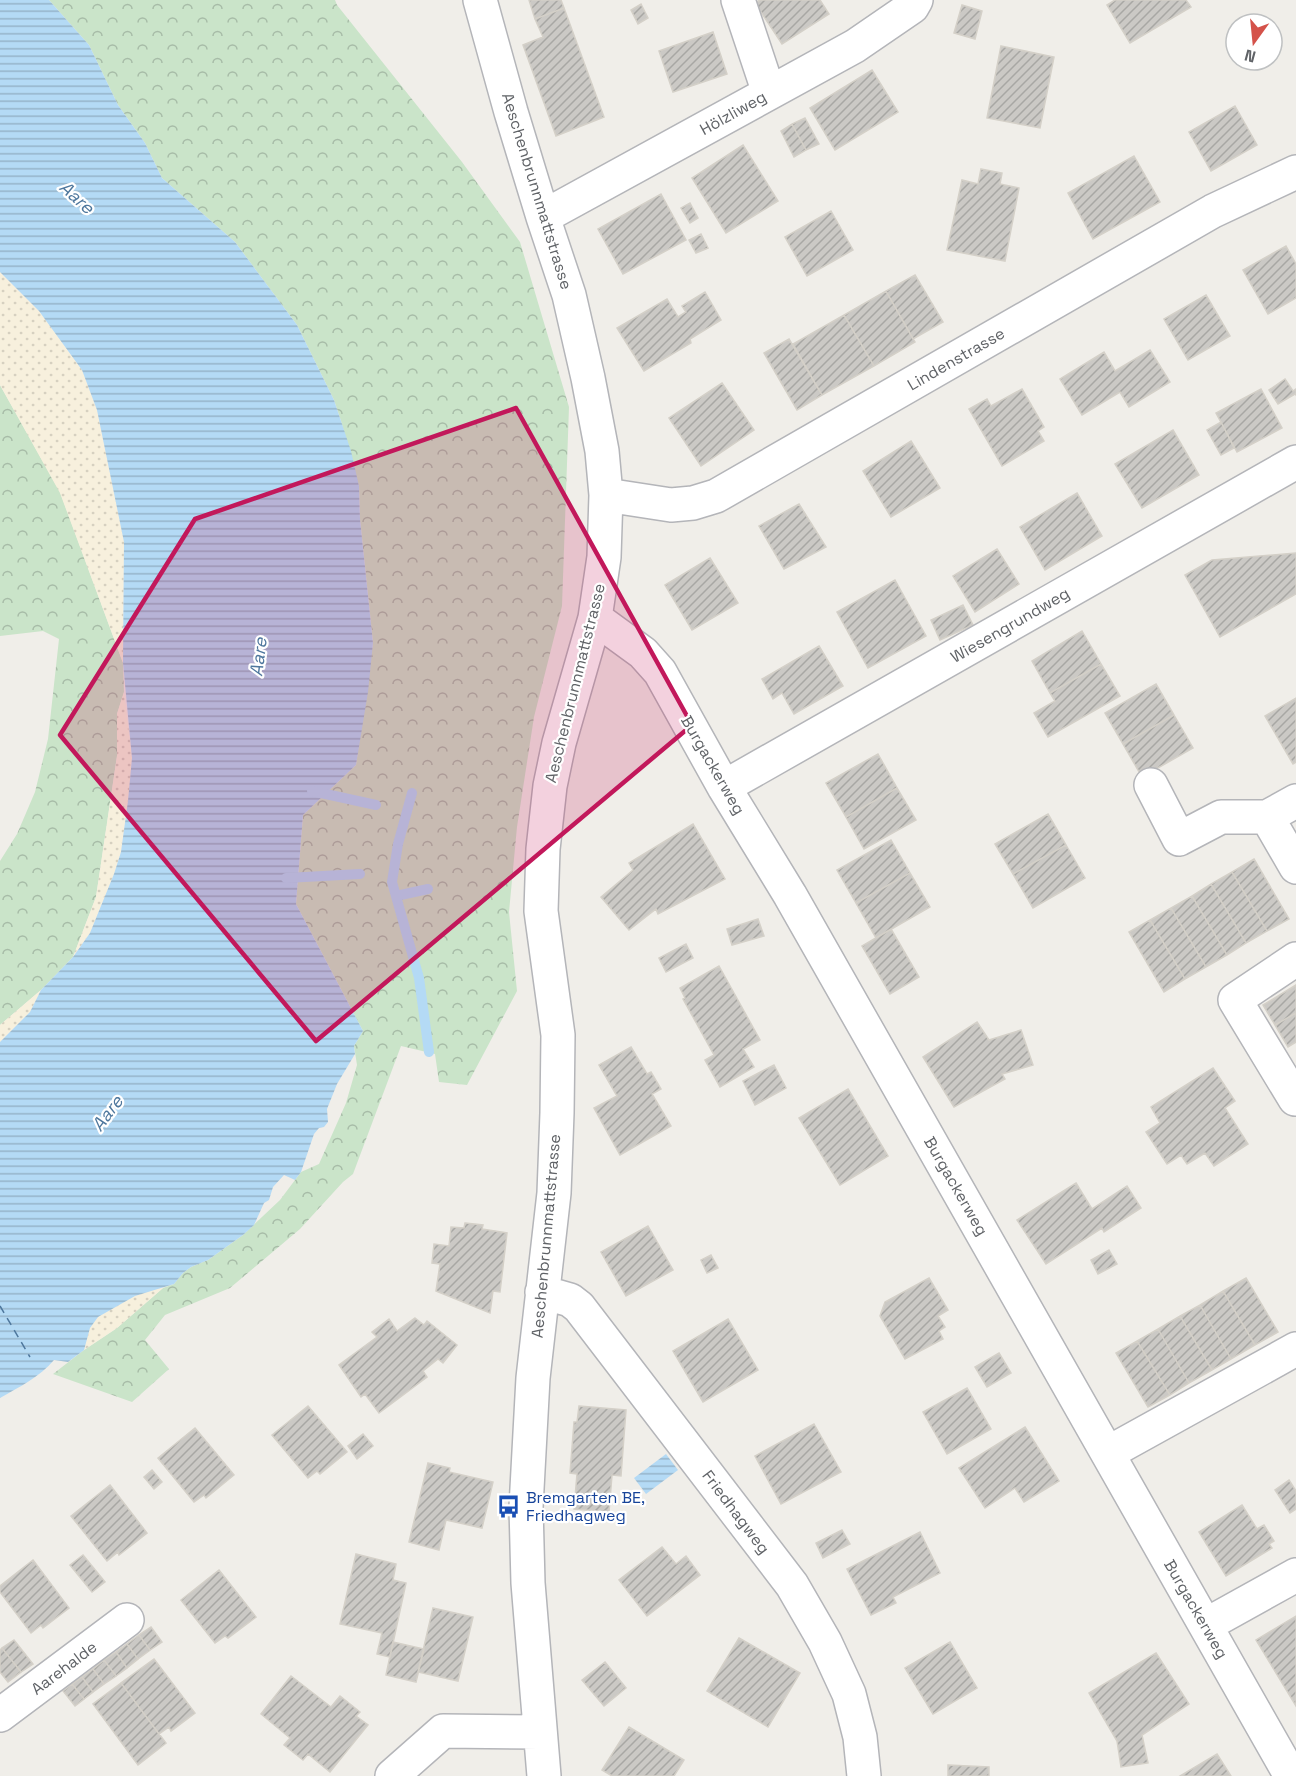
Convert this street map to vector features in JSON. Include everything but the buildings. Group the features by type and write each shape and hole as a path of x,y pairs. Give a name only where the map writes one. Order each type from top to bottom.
{"street":[{"name":"Aeschenbrunnmattstrasse","path":"480,0 511,112 569,295 602,451 606,495 604,556 595,618 559,743 550,786 543,849 541,911 558,1035 554,1181 533,1378 526,1507 528,1583 544,1776"},
{"path":"738,0 769,93"},
{"name":"Hölzliweg","path":"543,217 855,46 912,7 916,0"},
{"name":"Lindenstrasse","path":"606,495 671,504 693,503 716,496 1213,211 1296,172"},
{"name":"Wiesengrundweg","path":"724,787 1296,462"},
{"name":"Burgackerweg","path":"595,618 643,653 660,672 724,787 790,895 1292,1776"},
{"path":"1150,785 1179,839 1221,817 1267,817 1296,801"},
{"path":"1267,817 1296,867"},
{"path":"1295,1099 1235,1000 1296,959"},
{"name":"Friedhagweg","path":"542,1292 570,1300 579,1307 792,1585 825,1642 849,1694 860,1737 864,1776"},
{"path":"1108,1453 1296,1349"},
{"path":"1206,1625 1296,1575"},
{"name":"Aarehalde","path":"0,1715 127,1620"},
{"path":"392,1776 443,1731 540,1732"}],"highlighted area":[{"path":"516,408 692,725 316,1041 60,735 195,519"}],"green space":[{"path":"49,0 335,0 462,162 520,242 569,407 562,606 534,717 517,827 509,912 517,991 467,1085 439,1082 435,1054 401,1046 353,1174 300,1229 230,1288 165,1315 145,1340 169,1369 132,1402 53,1374 117,1328 163,1288 174,1284 191,1267 208,1260 243,1235 280,1200 301,1172 319,1164 346,1103 357,1065 354,1046 363,1031 296,904 303,815 356,765 373,643 360,519 359,486 334,400 297,325 235,242 162,178 145,143 118,105 89,45"},
{"path":"0,385 60,492 123,663 124,692 117,714 117,756 96,897 73,957 41,990 0,1025 0,861 17,834 35,792 48,739 59,639 43,631 0,636"}],"sand":[{"path":"0,272 39,311 82,370 97,410 124,542 123,663 60,493 0,385"},
{"path":"124,692 132,758 121,852 90,933 73,957 96,897 117,756 117,714"},
{"path":"41,990 30,1012 0,1042 0,1025"},
{"path":"163,1288 117,1328 84,1350 90,1327 102,1314 134,1296"}],"water":[{"name":"Aare","path":"0,0 49,0 89,45 118,105 145,143 162,178 235,242 297,325 334,400 351,451 359,486 360,519 373,643 368,692 356,765 303,815 296,904 363,1031 354,1046 355,1054 337,1084 327,1109 328,1122 314,1134 301,1172 295,1180 284,1175 273,1187 269,1200 264,1203 254,1225 243,1235 208,1260 191,1267 174,1284 135,1296 98,1317 90,1328 84,1350 68,1362 54,1360 36,1377 0,1398 0,1042 30,1012 41,990 73,957 90,933 121,852 132,758 123,663 124,542 97,410 82,370 39,311 0,272"},
{"path":"666,1454 678,1470 646,1494 634,1478"}],"waterway":[{"path":"312,791 376,805"},
{"path":"412,793 398,844 392,882 419,978 429,1052"},
{"path":"286,878 360,874"},
{"path":"396,896 428,889"}],"ferry route":[{"path":"0,1306 30,1357"}],"place":[{"name":"Bremgarten BE, Friedhagweg","path":"508,1506"}]}
